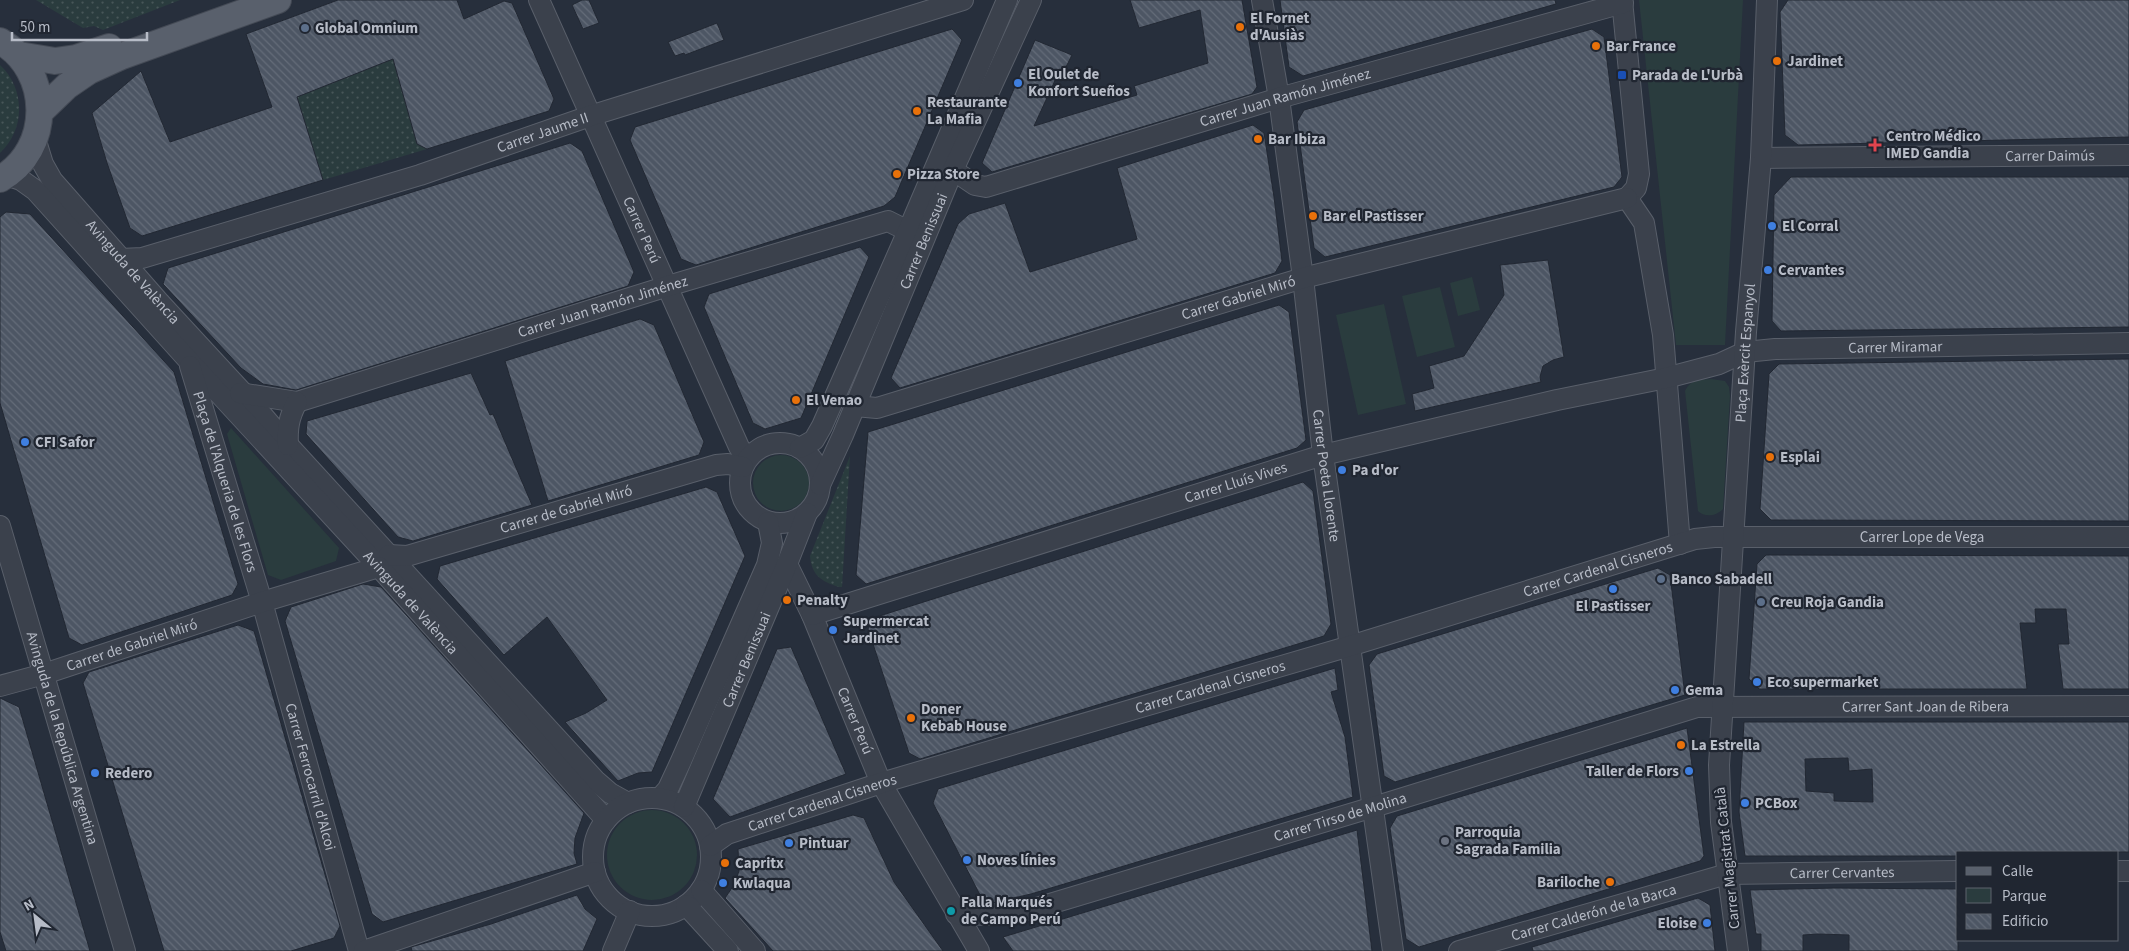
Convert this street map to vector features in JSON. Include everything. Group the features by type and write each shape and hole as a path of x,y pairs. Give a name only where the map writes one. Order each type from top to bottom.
{"main road":[{"path":"9,48 48,62 76,58 234,0"},
{"path":"40,112 67,86 89,71 122,56 278,0"},
{"path":"3,177 18,165 28,152 35,138 40,112 38,92 31,72 9,48"}],"street":[{"name":"Carrer Perú","path":"539,0 668,286 745,463"},
{"name":"Carrer Jaume II","path":"121,259 142,258 420,175 590,116 963,0"},
{"name":"Carrer Benissuai","path":"800,448 814,440 822,426 1007,0"},
{"name":"Carrer Benissuai","path":"820,485 855,406 953,170 1031,0"},
{"name":"Carrer Poeta Llorente","path":"1262,0 1279,98 1303,278 1323,455 1393,951"},
{"name":"Plaça Exèrcit Espanyol","path":"1722,706 1724,538 1745,352 1760,158 1767,0"},
{"name":"Carrer Juan Ramón Jiménez","path":"953,170 975,185 986,187 1279,98 1622,1"},
{"path":"1622,1 1639,174 1636,188 1627,198 1644,223 1663,335 1680,544"},
{"name":"Avinguda de València","path":"35,138 52,180 245,395 384,561 606,820"},
{"name":"Carrer Daimús","path":"1760,158 2129,155"},
{"name":"Avinguda de València","path":"3,177 21,180 35,190 214,388 595,780 610,793 628,803"},
{"name":"Carrer Gabriel Miró","path":"855,406 877,408 1303,278 1627,198"},
{"name":"Carrer Juan Ramón Jiménez","path":"245,395 297,402 668,286 888,222 908,231"},
{"name":"Carrer Miramar","path":"1666,378 1719,364 1745,352 1775,349 2129,343"},
{"name":"Plaça de l'Alqueria de les Flors","path":"189,361 262,602"},
{"name":"Carrer Lluís Vives","path":"812,615 1323,455 1557,400 1666,378"},
{"path":"214,388 245,395"},
{"path":"288,445 290,416 297,402"},
{"path":"772,444 789,444 800,448 809,455 819,474 820,485 814,505 807,513 795,520 782,523 768,522 757,517 743,500 740,489 740,478 745,463 755,451 772,444"},
{"name":"Carrer de Gabriel Miró","path":"0,686 44,674 384,561 407,556 716,465 745,463"},
{"name":"Carrer Benissuai","path":"684,807 807,513"},
{"name":"Carrer Benissuai","path":"660,798 668,789 681,761 767,565 772,543 768,522"},
{"name":"Avinguda de la República Argentina","path":"0,526 125,951"},
{"name":"Carrer Lope de Vega","path":"1724,538 2129,537"},
{"name":"Carrer Cardenal Cisneros","path":"710,846 727,834 881,783 1350,646 1695,539 1724,538"},
{"name":"Carrer Perú","path":"787,564 812,615 881,783 979,951"},
{"name":"Carrer Ferrocarril d'Alcoi","path":"262,602 359,951"},
{"name":"Carrer Sant Joan de Ribera","path":"1722,706 2129,706"},
{"name":"Carrer Tirso de Molina","path":"956,914 991,915 1033,910 1372,808 1692,708 1722,706"},
{"name":"Carrer Magistrat Català","path":"1722,706 1721,822 1738,951"},
{"path":"644,798 660,798 684,807 696,817 705,831 710,846 711,861 708,876 701,890 686,905 673,912 659,915 644,915 618,905 608,896 600,885 595,872 593,854 597,836 606,820 616,810 628,803 644,798"},
{"name":"Carrer Cervantes","path":"1727,874 1956,871"},
{"path":"364,951 595,872"},
{"name":"Carrer Calderón de la Barca","path":"1459,951 1727,874"},
{"path":"701,890 755,951"},
{"path":"686,905 728,951"},
{"path":"613,951 630,911"}],"green space":[{"path":"36,0 180,0 103,30 94,26 83,28"},
{"path":"1639,0 1743,0 1725,345 1676,345"},
{"path":"393,59 416,140 427,149 323,180 297,97"},
{"path":"0,65 14,85 19,109 18,121 14,132 0,153"},
{"path":"1472,277 1480,310 1458,316 1450,283"},
{"path":"1440,287 1455,347 1417,357 1402,296"},
{"path":"1384,304 1406,404 1358,415 1336,315"},
{"path":"1711,379 1725,381 1729,387 1730,396 1723,509 1714,515 1704,515 1698,511 1685,391 1693,382"},
{"path":"231,428 339,548 336,561 281,580 268,575 227,434"},
{"path":"775,455 787,455 797,459 805,467 809,483 805,499 797,507 787,511 775,511 765,507 757,499 753,489 753,477 757,467 765,459"},
{"path":"850,456 842,587 839,587 818,577 811,563 810,556"},
{"path":"652,810 669,813 684,823 694,838 697,855 694,872 684,887 669,897 652,900 635,897 620,887 610,872 607,855 610,838 620,823 635,813"}],"building":[{"path":"338,0 457,0 464,19 504,1 512,3 554,99 549,111 427,149 417,144 393,59 297,97 323,180 142,236 130,228 92,113 141,71 170,142 272,107 246,34"},
{"path":"582,0 589,0 599,23 583,29 572,5"},
{"path":"1130,0 1242,0 1257,87 1252,94 992,172 982,163 1035,40 1072,55 1062,75 1058,74 1034,126 1137,95 1134,86 1208,63 1200,10 1139,28"},
{"path":"1280,0 1555,0 1556,4 1303,76 1289,67"},
{"path":"1788,0 2129,0 2129,137 1798,145 1785,135 1780,12"},
{"path":"717,23 724,40 685,55 684,53 675,56 668,42"},
{"path":"952,29 962,40 895,197 884,206 696,265 681,259 630,140 635,127"},
{"path":"1592,29 1604,37 1622,177 1614,187 1325,257 1314,248 1297,122 1304,110"},
{"path":"1253,125 1264,133 1274,197 1282,261 1275,273 900,388 891,378 958,224 969,214 1005,203 1030,272 1137,239 1117,168"},
{"path":"570,143 582,151 634,272 628,286 296,390 263,384 241,368 163,284 168,268"},
{"path":"1791,177 2129,177 2129,327 1781,331 1772,321 1774,195"},
{"path":"6,212 30,214 174,372 238,584 232,595 82,645 69,638 0,403 0,217"},
{"path":"860,247 869,257 801,418 765,429 753,423 704,307 709,294"},
{"path":"1548,260 1564,357 1553,360 1543,366 1540,377 1541,382 1415,411 1412,394 1434,388 1429,366 1464,356 1504,295 1500,265"},
{"path":"1279,305 1289,312 1306,440 1297,448 866,584 856,575 868,432"},
{"path":"640,319 654,325 704,442 699,455 548,501 505,361"},
{"path":"2129,359 2129,521 1771,520 1760,509 1769,374 1779,364"},
{"path":"471,373 490,415 493,414 532,505 413,541 398,537 306,434 307,421"},
{"path":"1303,482 1313,491 1331,624 1324,636 920,759 909,753 868,629 873,618"},
{"path":"706,487 717,492 745,556 652,772 638,773 618,781 565,722 586,713 607,700 547,617 504,655 437,579 440,566"},
{"path":"1766,555 2129,556 2129,689 2063,689 2058,644 2069,644 2066,609 2035,609 2036,623 2020,623 2027,689 1759,689 1749,679 1757,564"},
{"path":"1658,568 1670,575 1685,695 1395,782 1384,776 1369,665 1377,654"},
{"path":"363,584 381,587 584,813 575,838 574,853 577,864 383,922 372,914 285,621 291,607"},
{"path":"238,625 254,631 340,926 334,938 291,951 164,951 83,683 89,672"},
{"path":"791,647 846,774 730,817 713,799 777,649"},
{"path":"1335,668 1338,690 1331,692 1345,737 1353,797 1031,894 992,903 982,899 933,803 938,789"},
{"path":"0,698 19,707 90,951 6,951 0,932"},
{"path":"1744,722 2129,722 2129,852 1956,851 1956,856 1745,856 1739,812","holes":["1848,758 1849,771 1872,769 1873,802 1834,801 1834,793 1806,791 1805,759"]},
{"path":"1687,728 1704,856 1700,861 1419,947 1406,939 1390,828 1397,816"},
{"path":"853,815 864,818 894,882 943,951 773,951 725,898 734,885 739,871 738,849"},
{"path":"1357,830 1372,951 1013,951 1003,937"},
{"path":"1835,888 1956,889 1956,941 1958,941 1958,951 1849,951 1849,935 1818,934 1803,935 1803,951 1761,951 1761,934 1756,934 1750,890"},
{"path":"577,895 585,909 597,919 583,951 412,951 411,947 491,924"},
{"path":"1698,898 1710,905 1715,951 1533,951 1532,947"}],"place":[{"name":"El Fornet d'Ausiàs","path":"1240,27"},
{"name":"Global Omnium","path":"305,28"},
{"name":"Bar France","path":"1596,46"},
{"name":"Jardinet","path":"1777,61"},
{"name":"Parada de L'Urbà","path":"1622,75"},
{"name":"El Oulet de Konfort Sueños","path":"1018,83"},
{"name":"Restaurante La Mafia","path":"917,111"},
{"name":"Bar Ibiza","path":"1258,139"},
{"name":"Centro Médico IMED Gandia","path":"1875,145"},
{"name":"Pizza Store","path":"897,174"},
{"name":"Bar el Pastisser","path":"1313,216"},
{"name":"El Corral","path":"1772,226"},
{"name":"Cervantes","path":"1768,270"},
{"name":"El Venao","path":"796,400"},
{"name":"CFI Safor","path":"25,442"},
{"name":"Esplai","path":"1770,457"},
{"name":"Pa d'or","path":"1342,470"},
{"name":"Banco Sabadell","path":"1661,579"},
{"name":"El Pastisser","path":"1613,589"},
{"name":"Penalty","path":"787,600"},
{"name":"Creu Roja Gandia","path":"1761,602"},
{"name":"Supermercat Jardinet","path":"833,630"},
{"name":"Eco supermarket","path":"1757,682"},
{"name":"Gema","path":"1675,690"},
{"name":"Doner Kebab House","path":"911,718"},
{"name":"La Estrella","path":"1681,745"},
{"name":"Taller de Flors","path":"1689,771"},
{"name":"Redero","path":"95,773"},
{"name":"PCBox","path":"1745,803"},
{"name":"Parroquia Sagrada Familia","path":"1445,841"},
{"name":"Pintuar","path":"789,843"},
{"name":"Noves línies","path":"967,860"},
{"name":"Capritx","path":"725,863"},
{"name":"Bariloche","path":"1610,882"},
{"name":"Kwlaqua","path":"723,883"},
{"name":"Falla Marqués de Campo Perú","path":"951,911"},
{"name":"Eloise","path":"1707,923"}]}
